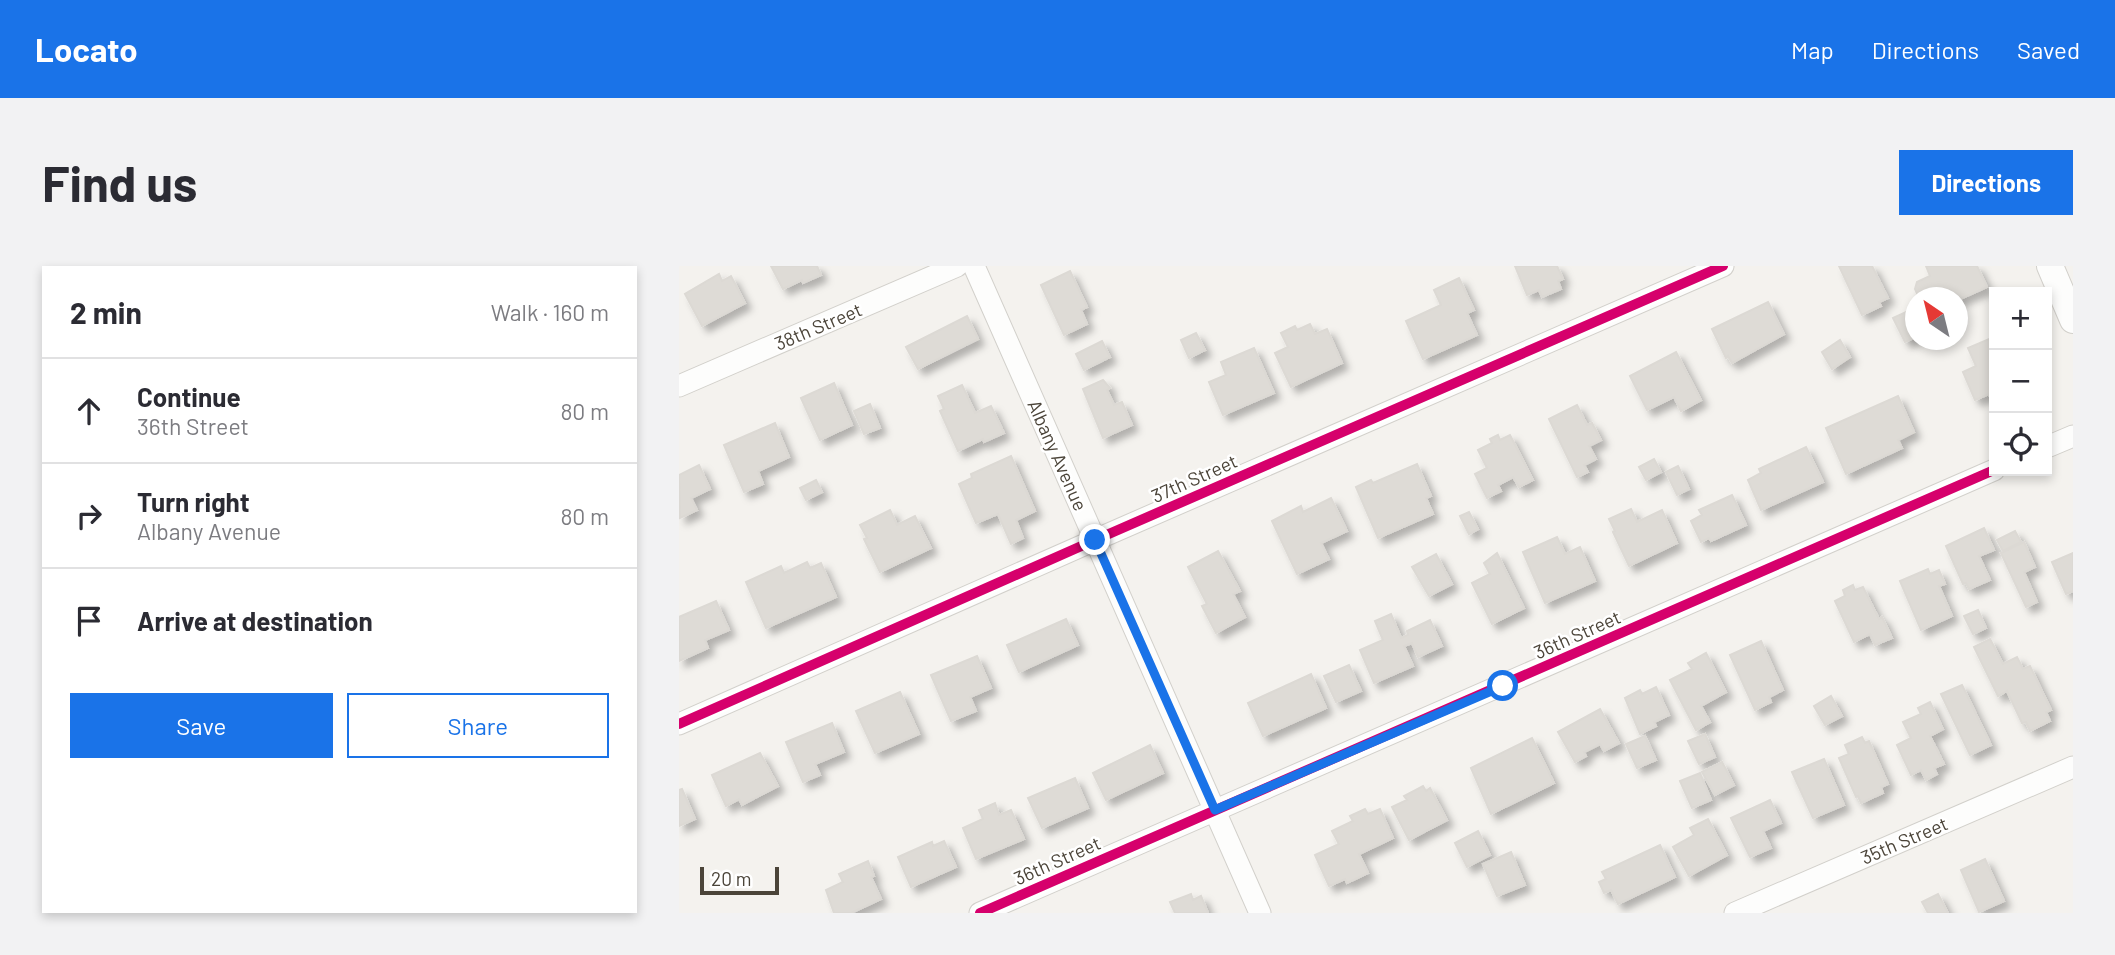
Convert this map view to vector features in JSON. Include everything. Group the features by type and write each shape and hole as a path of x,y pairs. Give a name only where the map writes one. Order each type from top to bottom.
{"street":[{"name":"38th Street","path":"679,386 957,266"},
{"name":"Albany Avenue","path":"974,266 1260,913"},
{"name":"37th Street","path":"679,724 1723,266"},
{"path":"2060,282 2073,320"},
{"path":"2052,445 2073,436"},
{"name":"36th Street","path":"980,913 1989,472"},
{"name":"35th Street","path":"1735,913 2073,766"}],"building":[{"path":"771,266 817,266 821,275 783,289"},
{"path":"1515,266 1557,266 1563,279 1558,281 1561,289 1542,297 1539,290 1527,295"},
{"path":"1839,266 1872,266 1888,298 1879,302 1881,306 1862,315"},
{"path":"1926,266 1977,266 1987,287 1968,296 1968,287 1916,287 1917,282 1930,276"},
{"path":"1070,271 1087,307 1081,310 1087,324 1064,335 1041,285"},
{"path":"719,274 722,281 731,276 745,303 702,326 685,294"},
{"path":"1459,278 1474,310 1467,313 1477,335 1423,359 1406,321 1441,305 1434,290"},
{"path":"1768,302 1784,334 1732,363 1728,356 1726,358 1712,329"},
{"path":"1905,312 1905,342 1893,318"},
{"path":"967,316 978,339 918,369 906,347"},
{"path":"1310,324 1315,334 1327,329 1342,363 1291,387 1275,353 1288,347 1281,333 1295,326 1297,330"},
{"path":"1196,333 1205,350 1189,358 1181,340"},
{"path":"1989,339 1989,394 1975,400 1963,372 1976,366 1968,348"},
{"path":"1840,340 1850,357 1832,369 1822,352"},
{"path":"1102,341 1110,357 1084,370 1076,354"},
{"path":"1254,348 1274,393 1223,415 1209,382 1226,375 1221,362"},
{"path":"1676,352 1701,400 1681,411 1674,397 1647,410 1630,376"},
{"path":"1103,380 1110,388 1107,390 1114,405 1122,402 1132,425 1103,438 1083,389"},
{"path":"834,383 852,425 820,440 801,398"},
{"path":"962,385 975,413 991,406 1004,433 958,451 940,411 944,409 938,396"},
{"path":"1898,396 1914,432 1898,440 1902,448 1846,474 1826,428"},
{"path":"870,404 880,428 864,434 854,411"},
{"path":"1577,405 1587,425 1592,423 1601,440 1589,446 1596,459 1584,465 1588,472 1577,477 1549,419"},
{"path":"775,423 789,457 758,471 763,484 744,492 724,445"},
{"path":"1498,435 1500,440 1510,435 1533,480 1519,487 1513,477 1498,485 1501,491 1487,498 1475,474 1487,468 1478,450 1492,443 1490,439"},
{"path":"1806,447 1823,482 1761,510 1748,480 1761,473 1759,469"},
{"path":"1011,456 1035,511 1016,520 1023,538 1011,544 998,514 976,523 959,484 972,478 971,474"},
{"path":"1654,459 1661,472 1646,480 1639,467"},
{"path":"1417,464 1431,496 1426,498 1433,514 1378,538 1356,487 1371,480 1373,483"},
{"path":"699,465 710,489 691,498 697,510 680,518 679,475"},
{"path":"1678,466 1689,489 1677,495 1666,472"},
{"path":"816,480 822,492 806,500 800,488"},
{"path":"1732,495 1746,525 1711,541 1709,538 1701,542 1691,521 1702,515 1699,510"},
{"path":"1331,498 1347,531 1321,543 1329,559 1297,574 1272,521 1301,506 1303,512"},
{"path":"1631,509 1637,522 1662,510 1677,543 1629,566 1609,519"},
{"path":"890,510 897,525 915,516 931,548 880,572 860,525"},
{"path":"1469,512 1478,529 1469,534 1460,516"},
{"path":"1984,528 1994,550 1979,556 1990,580 1969,589 1966,583 1963,584 1946,546"},
{"path":"2015,531 2021,542 2003,551 1997,540"},
{"path":"1557,537 1565,554 1580,547 1595,581 1545,603 1523,552"},
{"path":"2024,542 2035,567 2024,572 2037,602 2026,607 2001,553"},
{"path":"1218,551 1240,591 1233,594 1245,617 1216,633 1202,606 1207,604 1188,567"},
{"path":"1497,553 1524,608 1492,624 1472,583 1490,574 1484,563"},
{"path":"2073,553 2073,591 2066,594 2052,562"},
{"path":"1436,554 1452,584 1429,596 1412,567"},
{"path":"807,562 810,568 821,563 836,597 766,628 746,582 781,566 784,573"},
{"path":"1928,569 1930,574 1939,570 1945,584 1939,586 1952,616 1921,630 1900,581"},
{"path":"1853,585 1855,590 1863,587 1892,638 1875,645 1870,634 1854,642 1835,601 1845,596 1843,590"},
{"path":"716,601 729,630 705,640 708,648 679,661 679,617"},
{"path":"1978,610 1986,628 1973,634 1964,616"},
{"path":"1391,614 1401,638 1408,635 1407,631 1430,620 1442,646 1418,657 1412,643 1404,646 1413,666 1374,683 1360,650 1383,640 1375,621"},
{"path":"1066,619 1078,645 1019,672 1007,645"},
{"path":"1990,639 2003,664 2017,657 2023,669 2030,666 2051,710 2046,712 2050,721 2030,731 2026,722 2022,723 2007,691 1998,696 1974,647"},
{"path":"1761,641 1783,690 1769,697 1771,702 1755,710 1730,655"},
{"path":"1706,653 1726,692 1701,706 1710,722 1696,730 1670,680 1692,669 1688,663"},
{"path":"977,656 991,688 970,697 976,711 951,721 931,675"},
{"path":"1349,665 1361,691 1336,702 1324,676"},
{"path":"1311,674 1326,708 1263,736 1248,703"},
{"path":"1962,685 1991,745 1970,755 1941,694"},
{"path":"1656,687 1669,715 1654,722 1656,726 1640,734 1625,698 1640,690 1642,694"},
{"path":"900,692 919,734 875,753 856,711"},
{"path":"1831,696 1842,716 1825,725 1814,706"},
{"path":"1930,702 1943,729 1930,736 1944,764 1934,768 1937,774 1926,780 1921,770 1911,775 1897,745 1911,738 1903,722 1921,714 1918,708"},
{"path":"1600,709 1619,743 1604,751 1600,744 1584,752 1586,756 1575,762 1558,732"},
{"path":"832,723 844,752 815,764 820,775 803,782 786,742"},
{"path":"1705,734 1715,757 1699,764 1688,741"},
{"path":"1645,736 1656,760 1637,768 1626,744"},
{"path":"1862,737 1865,743 1869,741 1888,784 1881,787 1883,793 1861,803 1839,758 1849,754 1845,745"},
{"path":"1532,738 1554,783 1491,814 1471,768"},
{"path":"1150,745 1163,773 1106,800 1093,773"},
{"path":"760,753 778,786 742,805 739,799 726,806 712,775"},
{"path":"1824,759 1844,805 1813,818 1792,772"},
{"path":"1722,762 1734,785 1715,795 1702,772"},
{"path":"1700,773 1711,800 1692,808 1680,781"},
{"path":"1075,778 1088,808 1042,828 1028,798"},
{"path":"1423,786 1426,791 1430,788 1447,820 1409,840 1392,807 1407,800 1404,796"},
{"path":"682,789 695,819 679,826 679,790"},
{"path":"1770,800 1781,823 1763,831 1771,848 1750,857 1731,818"},
{"path":"995,803 999,815 1011,810 1024,839 976,859 963,828 983,819 979,810"},
{"path":"1365,809 1368,814 1380,809 1393,838 1359,854 1368,873 1347,883 1345,879 1329,886 1315,855 1339,844 1332,831 1353,821 1350,816"},
{"path":"1708,819 1727,855 1689,876 1673,847 1694,835 1690,828"},
{"path":"1478,831 1490,855 1467,867 1455,843"},
{"path":"944,841 956,867 911,887 898,857 932,842 933,846"},
{"path":"1660,845 1675,877 1618,904 1611,890 1604,893 1599,882 1606,879 1602,872"},
{"path":"1511,852 1525,885 1497,896 1483,864"},
{"path":"1985,859 2004,901 1979,912 1961,870"},
{"path":"868,861 874,876 871,877 881,899 851,913 834,913 826,890 843,882 839,874"},
{"path":"1191,894 1193,900 1201,896 1208,913 1175,913 1170,902"},
{"path":"1938,894 1948,913 1928,913 1922,902"}],"cycle path":[{"path":"679,724 1723,266"},
{"path":"980,913 1989,472"}],"route":[{"path":"1095,540 1215,810 1503,686"}]}
